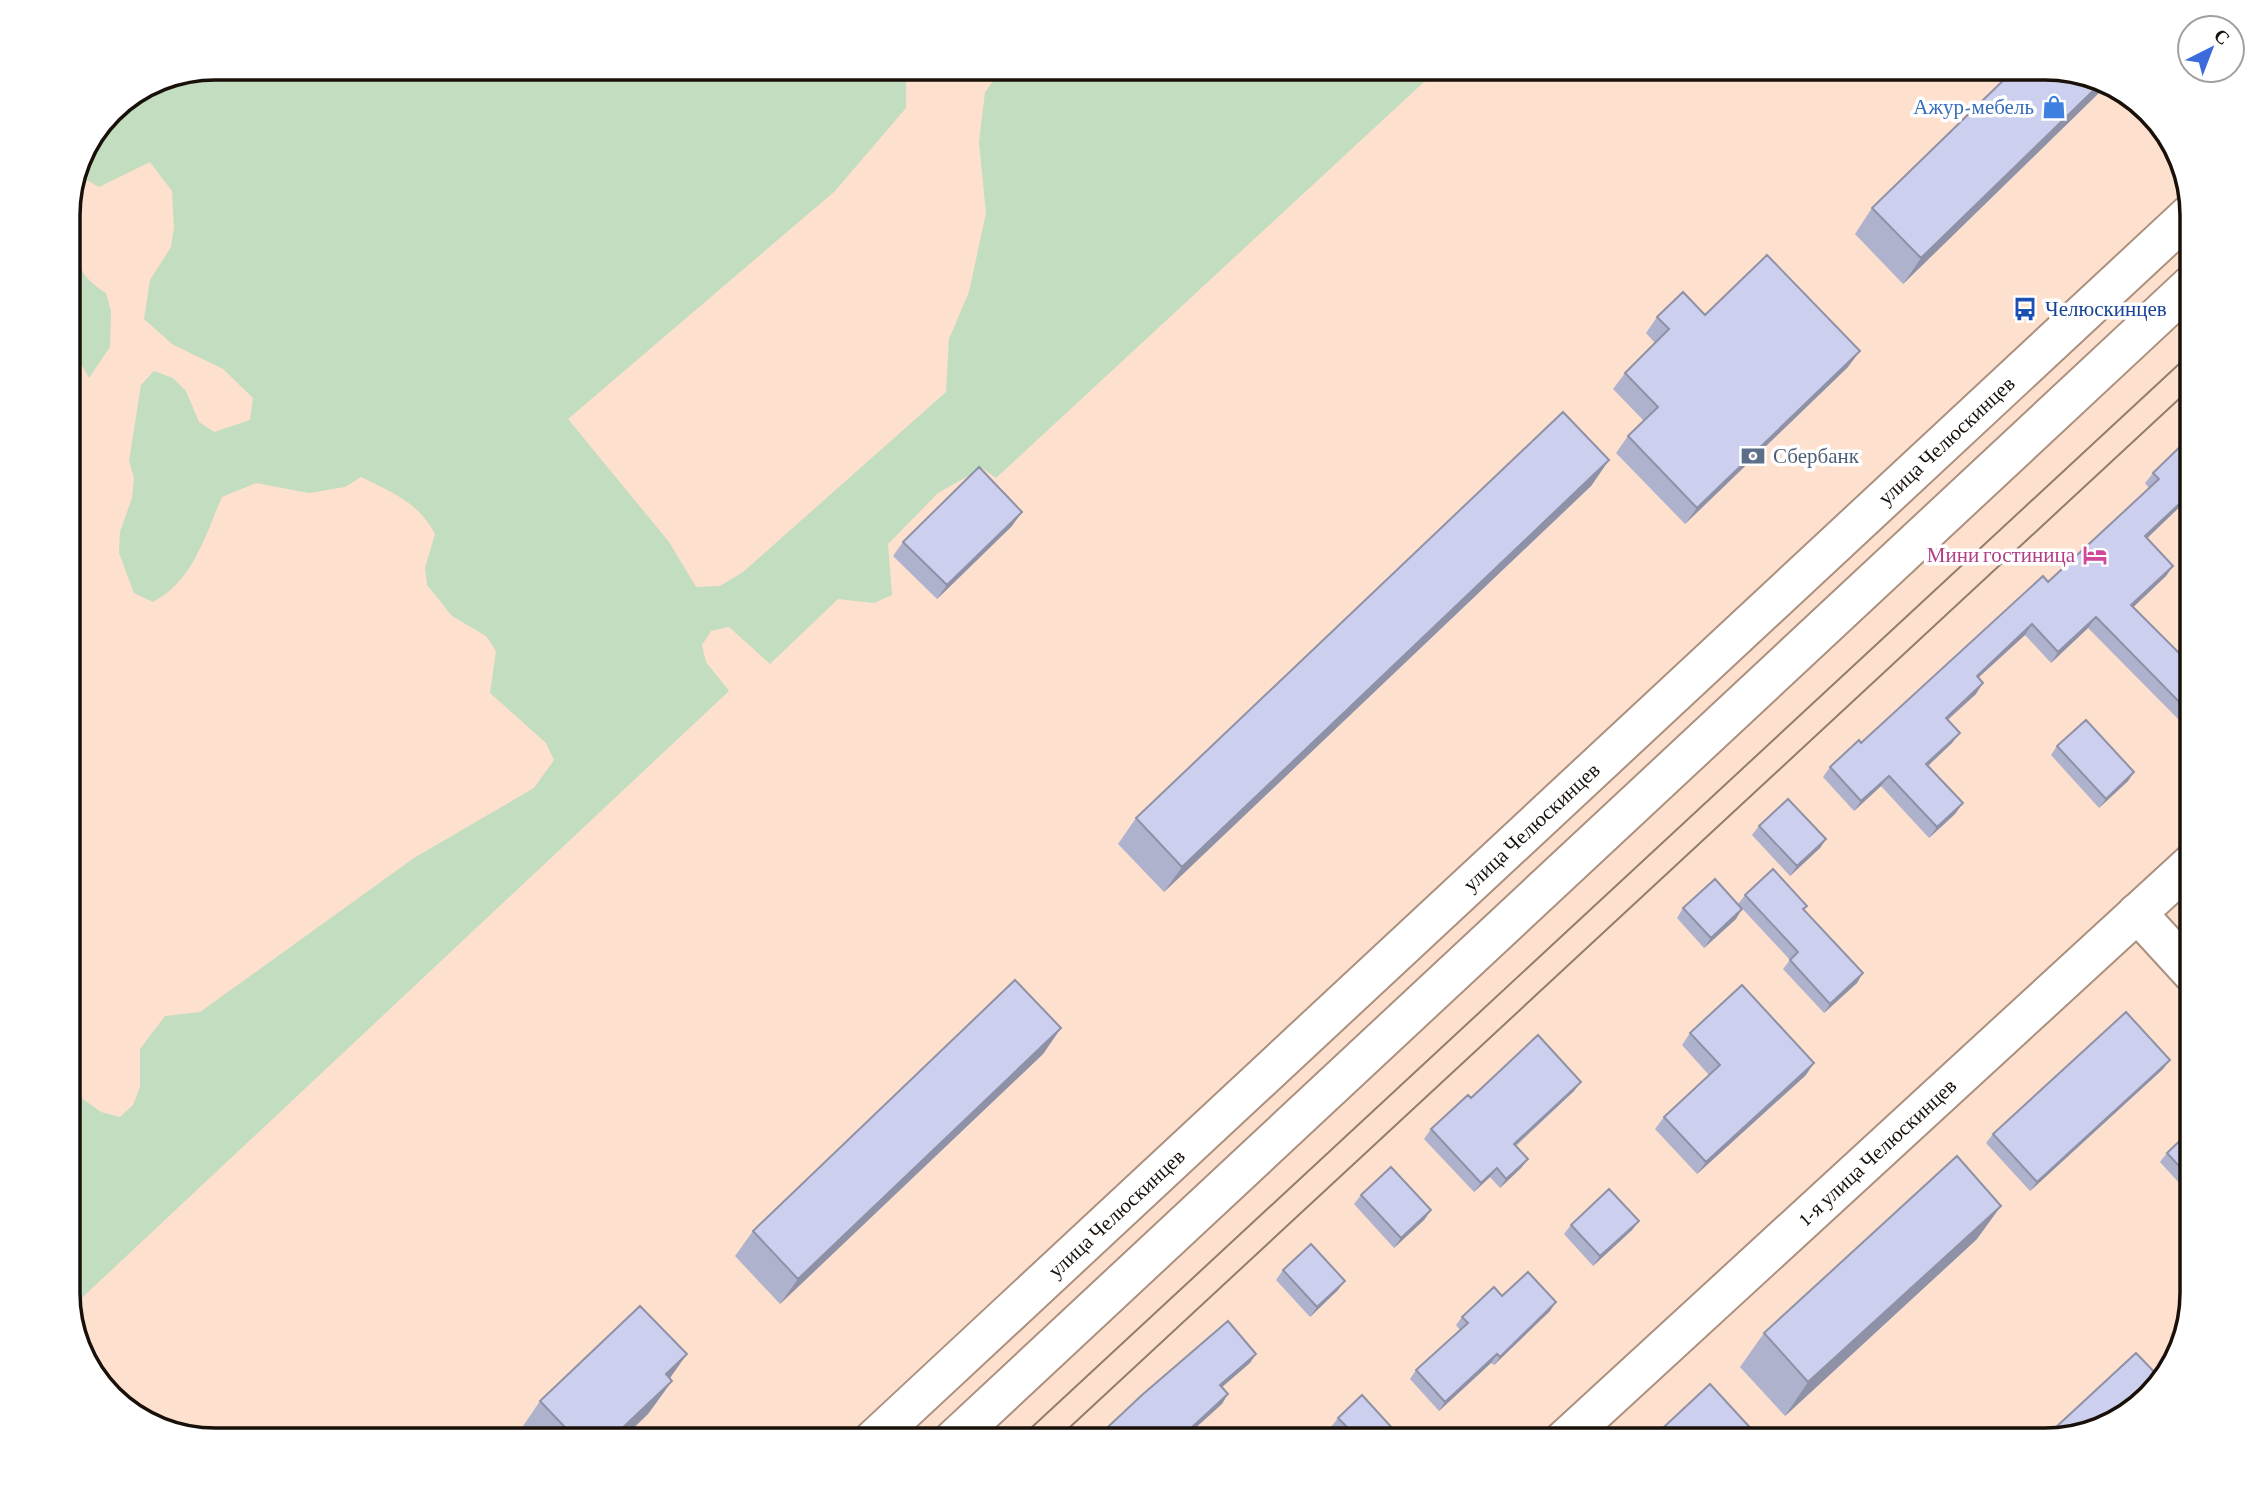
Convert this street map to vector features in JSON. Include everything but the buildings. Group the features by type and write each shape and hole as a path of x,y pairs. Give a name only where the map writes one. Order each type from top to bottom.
{"main road":[{"name":"улица Челюскинцев","path":"887,1428 2180,223"},
{"path":"966,1428 2180,295"},
{"path":"1966,423 2001,461"},
{"name":"1-я улица Челюскинцев","path":"1577,1428 2180,874"},
{"path":"2137,913 2180,960"},
{"path":"1260,1080 1298,1119"}],"green space":[{"path":"906,80 906,108 835,191 568,419 669,542 696,587 720,586 743,572 946,392 949,339 969,292 986,213 979,142 985,92 994,80 1426,80 996,478 982,468 938,493 888,544 892,595 874,603 838,599 770,664 729,627 711,631 702,645 706,662 729,691 81,1299 81,1098 101,1112 120,1117 133,1105 140,1087 140,1049 165,1016 200,1012 414,858 534,788 554,760 546,743 490,693 496,651 486,636 452,616 427,585 425,568 435,534 428,523 403,499 361,477 345,487 309,493 256,483 222,497 196,556 178,582 153,602 134,593 119,553 120,532 132,498 134,478 129,461 141,385 154,371 173,378 186,391 199,422 214,432 250,420 253,398 223,369 172,344 144,319 150,280 171,247 174,227 172,191 150,162 99,187 85,179 94,156 114,126 133,108 148,99 180,85 198,82"},
{"path":"81,269 106,293 111,311 110,347 89,378 81,364"}],"tram line":[{"path":"1031,1428 2180,363"},
{"path":"1069,1428 2180,398"}],"place":[{"name":"Ажур-мебель","path":"2054,107"},
{"name":"Челюскинцев","path":"2025,309"},
{"name":"Сбербанк","path":"1753,456"},
{"name":"Мини гостиница","path":"2095,555"}]}
